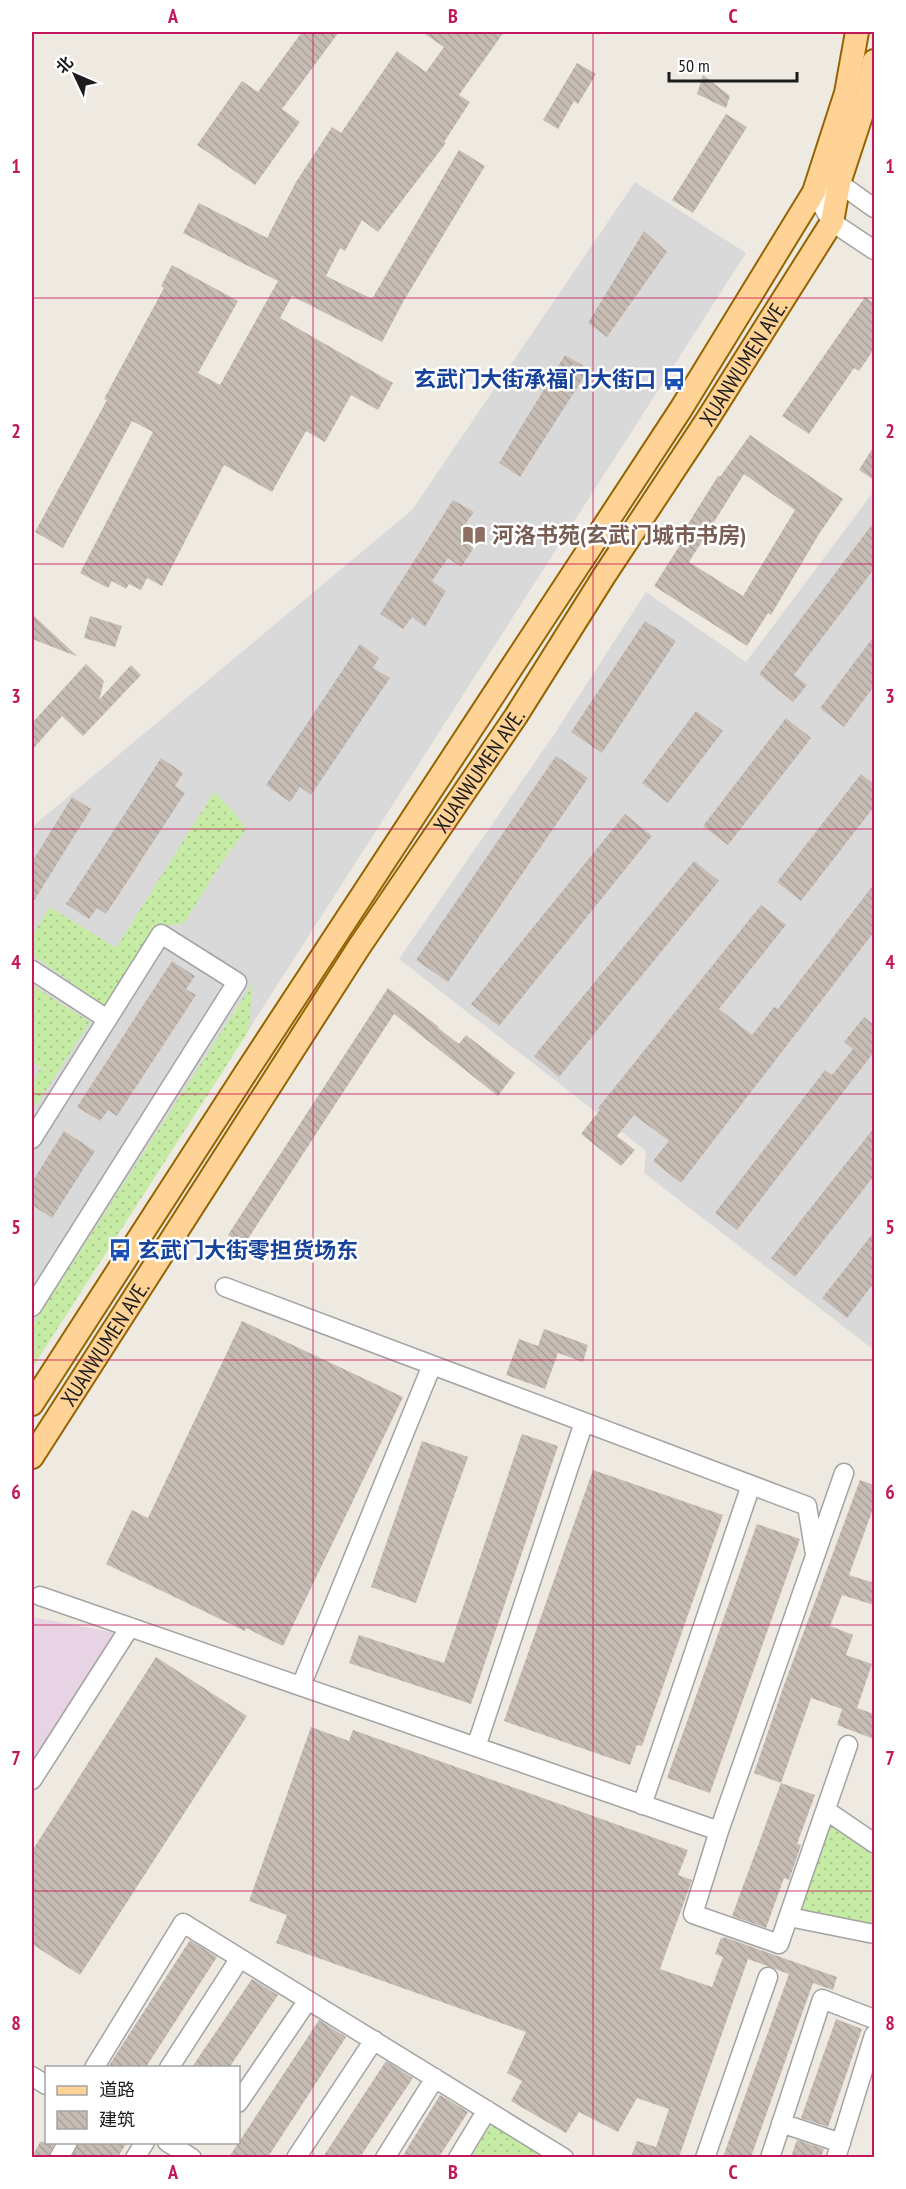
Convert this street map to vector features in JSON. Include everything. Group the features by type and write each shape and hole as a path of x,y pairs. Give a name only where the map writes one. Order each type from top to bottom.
{"main road":[{"name":"XUANWUMEN AVE.","path":"32,1404 253,1061 681,409 814,192 846,93 857,32"},
{"name":"XUANWUMEN AVE.","path":"32,1457 359,947 516,716 832,222 839,183 867,98 874,61"}],"street":[{"path":"874,207 839,183 814,192 832,222 874,250"},
{"path":"32,1139 162,934 237,982 32,1307"},
{"path":"32,970 107,1019"},
{"path":"225,1287 807,1506 815,1556"},
{"path":"300,1686 432,1365"},
{"path":"476,1747 584,1422"},
{"path":"844,1473 719,1831 693,1914 779,1944 848,1745"},
{"path":"642,1805 751,1485"},
{"path":"39,1596 719,1831"},
{"path":"32,1779 130,1627"},
{"path":"827,1811 874,1843"},
{"path":"789,1917 874,1934"},
{"path":"95,2066 183,1923 564,2157"},
{"path":"170,2066 240,1958"},
{"path":"705,2157 768,1977"},
{"path":"770,2157 822,1999 874,2019"},
{"path":"240,2100 308,2000"},
{"path":"781,2123 839,2150 874,2035"},
{"path":"296,2157 374,2040"},
{"path":"32,2076 45,2084"},
{"path":"385,2157 435,2078"},
{"path":"458,2157 487,2110"},
{"path":"59,2157 67,2144"},
{"path":"135,2157 144,2144"},
{"path":"170,2144 192,2157"}],"shaded area":[{"path":"635,182 746,253 32,1368 32,827 412,510"},
{"path":"874,491 874,1350 644,1173 646,1151 399,959 555,733 646,592 746,662"},
{"path":"32,1617 117,1633 32,1763"}],"green space":[{"path":"214,792 246,829 184,923 160,927 105,1006 32,955 32,936 50,907 116,948"},
{"path":"253,983 248,1032 32,1368 32,1326"},
{"path":"32,985 90,1022 36,1106 32,1103 32,1083 41,1068 32,1062"},
{"path":"831,1825 874,1852 874,1926 798,1914"},
{"path":"491,2124 546,2157 471,2157"}],"building":[{"path":"302,32 339,32 282,109 300,122 255,185 197,145 242,81 258,92"},
{"path":"422,32 504,32 459,95 470,102 444,142 446,143 378,232 362,220 345,251 340,248 326,276 372,299 459,150 485,166 403,302 382,342 292,296 280,318 393,383 378,410 351,395 325,442 306,431 272,492 224,465 162,586 147,578 141,590 129,584 126,589 112,581 108,588 80,573 153,432 132,421 63,548 35,532 107,400 104,399 164,288 161,286 172,265 238,301 198,373 220,385 278,281 183,233 199,203 267,238 296,182 332,127 341,133 397,51 426,72 444,47"},
{"path":"577,63 596,74 578,104 574,101 558,129 543,120"},
{"path":"703,75 730,96 726,108 697,94"},
{"path":"726,114 747,127 693,213 672,200"},
{"path":"644,231 667,252 607,337 588,323"},
{"path":"865,297 874,303 874,349 859,371 854,368 809,434 782,416"},
{"path":"565,355 589,369 520,477 499,463"},
{"path":"750,435 843,499 819,534 771,615 768,613 747,646 654,586 680,545 676,543 718,476 720,477","holes":["744,474 795,510 743,596 689,562"]},
{"path":"874,446 874,480 859,470"},
{"path":"453,500 474,512 466,523 483,534 461,567 448,558 432,581 446,591 425,627 412,617 403,629 380,614"},
{"path":"874,522 874,569 794,675 807,685 793,702 759,674"},
{"path":"32,614 77,656 32,639"},
{"path":"90,616 122,626 115,647 84,638"},
{"path":"645,621 676,641 602,753 571,732"},
{"path":"874,636 874,686 844,727 820,708"},
{"path":"360,644 379,658 373,668 390,678 311,795 300,787 290,802 266,785"},
{"path":"86,664 104,681 99,700 131,665 141,675 83,736 62,716 32,750 32,723"},
{"path":"696,711 723,731 668,803 642,783"},
{"path":"786,718 811,738 728,845 703,826"},
{"path":"556,756 588,778 448,982 416,960"},
{"path":"161,758 183,773 175,786 185,793 106,914 97,908 89,919 66,904"},
{"path":"861,774 874,784 874,807 801,901 777,882"},
{"path":"72,797 91,809 32,904 32,862"},
{"path":"625,814 652,836 499,1026 471,1004"},
{"path":"694,861 719,881 559,1077 534,1056"},
{"path":"874,884 874,932 681,1183 653,1161 669,1141 634,1115 617,1136 635,1150 621,1166 581,1134 600,1110 598,1108 761,905 786,925 719,1009 752,1035 774,1007 778,1009"},
{"path":"172,961 195,976 186,989 196,995 117,1116 108,1110 100,1121 77,1107"},
{"path":"388,988 459,1044 466,1035 515,1073 498,1096 394,1014 244,1245 228,1235"},
{"path":"864,1017 874,1025 874,1052 737,1230 715,1213 825,1070 832,1075 853,1049 844,1042"},
{"path":"874,1128 874,1176 795,1277 771,1258"},
{"path":"64,1131 95,1151 52,1218 32,1205 32,1182"},
{"path":"874,1232 874,1283 847,1318 822,1298"},
{"path":"242,1321 403,1397 283,1646 246,1628 245,1631 106,1564 132,1510 148,1518"},
{"path":"544,1329 588,1345 583,1362 558,1353 545,1389 506,1375 519,1339 538,1346"},
{"path":"522,1434 558,1446 471,1704 349,1663 359,1635 444,1663"},
{"path":"422,1441 468,1457 416,1603 371,1587"},
{"path":"593,1470 723,1515 642,1746 637,1745 630,1765 504,1721"},
{"path":"860,1480 874,1485 874,1506 849,1575 874,1583 874,1605 842,1595 830,1626 853,1635 846,1655 872,1664 857,1708 874,1714 874,1739 837,1725 842,1709 811,1698 781,1783 754,1773"},
{"path":"757,1524 800,1539 710,1793 667,1778"},
{"path":"156,1657 247,1716 80,1975 32,1944 32,1851"},
{"path":"311,1727 349,1741 353,1730 688,1850 678,1875 692,1880 660,1969 712,1987 723,1957 715,1954 721,1938 724,1937 837,1977 833,1990 813,1983 751,2157 723,2157 789,1974 748,1959 679,2157 631,2157 637,2141 656,2147 669,2109 637,2098 618,2132 579,2112 566,2133 511,2101 522,2081 507,2073 526,2032 276,1943 287,1915 249,1901"},
{"path":"781,1783 815,1795 797,1844 801,1845 789,1880 784,1878 766,1928 732,1916"},
{"path":"190,1940 217,1957 147,2066 109,2066"},
{"path":"252,1979 278,1995 231,2066 193,2066"},
{"path":"836,2019 862,2029 828,2127 801,2118"},
{"path":"319,2020 346,2037 268,2157 229,2157 238,2144 240,2144 240,2140"},
{"path":"386,2061 413,2078 360,2157 323,2157"},
{"path":"440,2095 468,2112 439,2157 402,2157"},
{"path":"797,2140 824,2149 821,2157 791,2157"},
{"path":"40,2142 54,2144 48,2157 32,2157"},
{"path":"78,2144 126,2144 118,2157 72,2157"}],"place":[{"name":"玄武门大街承福门大街口","path":"674,379"},
{"name":"河洛书苑(玄武门城市书房)","path":"474,535"},
{"name":"玄武门大街零担货场东","path":"120,1250"}]}
